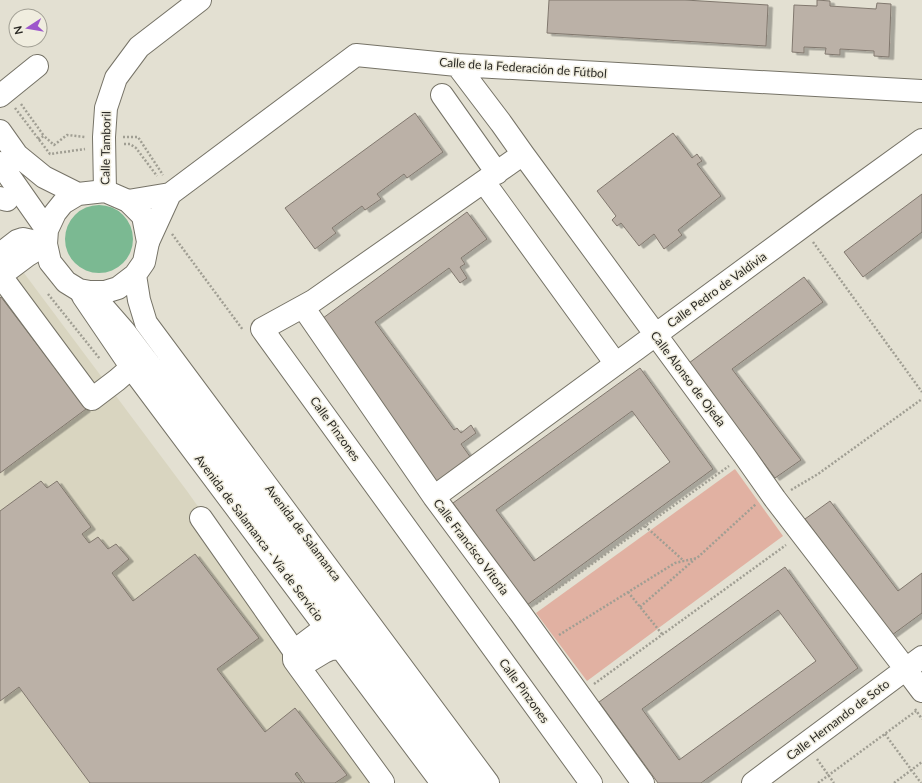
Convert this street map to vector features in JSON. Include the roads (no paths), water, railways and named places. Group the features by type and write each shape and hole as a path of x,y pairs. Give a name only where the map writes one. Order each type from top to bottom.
{"main road":[{"name":"Calle Tamboril","path":"105,191 104,137 106,108 116,78 139,47 200,0"},
{"name":"Calle de la Federación de Fútbol","path":"128,201 164,186 356,55 457,65 922,91"},
{"name":"Calle Alonso de Ojeda","path":"457,65 501,123 775,499 802,534 914,663 919,701"},
{"path":"4,92 37,66"},
{"path":"442,95 490,177 616,364"},
{"path":"0,130 17,155 44,178 78,194"},
{"name":"Calle Pedro de Valdivia","path":"434,497 922,140"},
{"name":"Calle Pinzones","path":"523,154 303,307 262,329 591,783"},
{"path":"0,163 47,237"},
{"name":"Calle de la Federación de Fútbol","path":"148,242 164,186"},
{"path":"105,191 128,201 143,216 148,242 144,262 135,275 118,288 105,292 85,291 66,282 50,262 47,237 55,213 63,203 78,194 105,191"},
{"path":"0,254 23,239 47,237"},
{"path":"47,237 28,255 0,276 92,399 132,367"},
{"name":"Avenida de Salamanca","path":"135,275 139,300 146,323 439,715 488,783"},
{"name":"Avenida de Salamanca - Vía de Servicio","path":"85,291 132,367 442,783"},
{"name":"Avenida de Salamanca","path":"85,291 124,331 465,783"},
{"name":"Calle Francisco Vitoria","path":"303,307 434,497 521,614 643,783"},
{"path":"201,518 383,782"},
{"path":"297,659 326,627"},
{"path":"297,659 331,649 341,648"},
{"name":"Calle Hernando de Soto","path":"753,783 914,663"}]}
